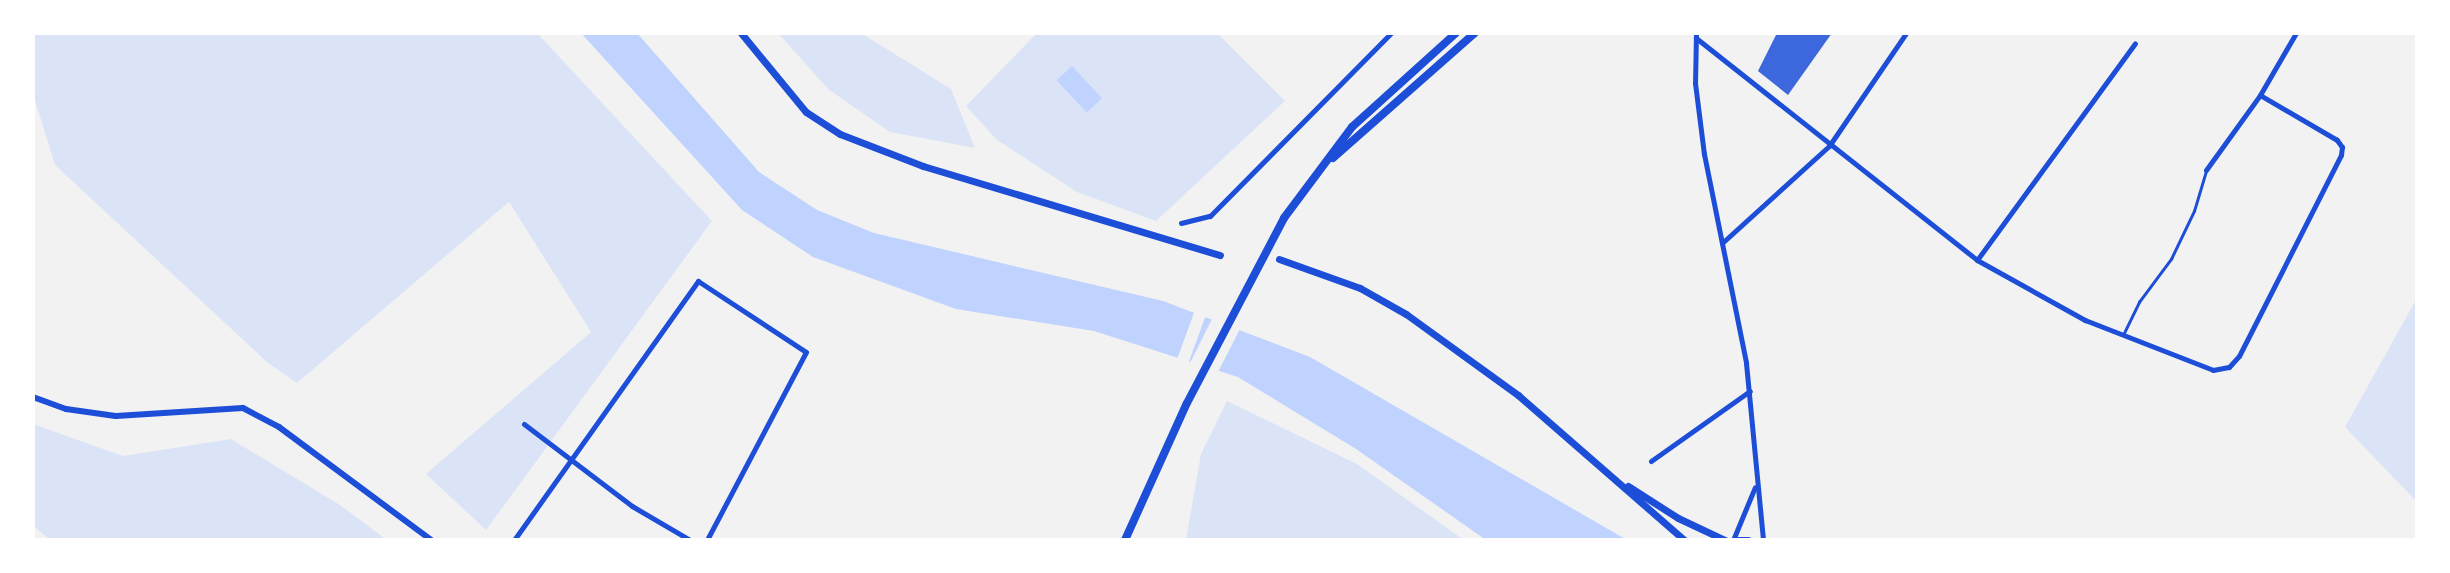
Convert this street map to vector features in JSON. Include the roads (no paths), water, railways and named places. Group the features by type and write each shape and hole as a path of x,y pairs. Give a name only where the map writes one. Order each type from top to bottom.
{"main road":[{"path":"741,33 806,112 840,134 923,166 1219,251"},
{"path":"1125,540 1187,403 1251,276 1284,218 1352,127 1456,33"},
{"path":"1323,166 1475,33"},
{"path":"1281,264 1360,288 1406,314 1518,395 1684,540"},
{"path":"1613,476 1678,518 1726,540"},
{"path":"1734,540 1748,540"}],"street":[{"path":"1181,223 1210,216 1391,33"},
{"path":"1722,243 1829,146 1906,33"},
{"path":"2206,170 2260,95 2295,33"},
{"path":"1696,36 1829,146 1977,260 2085,320 2213,370 2229,367 2239,356 2343,147 2260,95"},
{"path":"1696,36 1695,83 1702,141 1750,391 1755,487 1763,540"},
{"path":"1977,260 2135,43"},
{"path":"514,540 698,281 806,352 707,540"},
{"path":"1651,461 1750,391"},
{"path":"33,397 66,409 117,416 243,408 279,427 430,540"},
{"path":"524,424 569,462 690,540"},
{"path":"1734,540 1755,487"}],"lane":[{"path":"2123,335 2139,302 2171,259 2194,211 2206,170"}],"water":[{"path":"581,33 637,33 759,172 817,210 874,233 1163,301 1310,357 1627,540 1486,540 1356,449 1238,377 1094,331 956,309 813,257 742,210"},
{"path":"1072,66 1102,98 1087,113 1057,80"}]}
